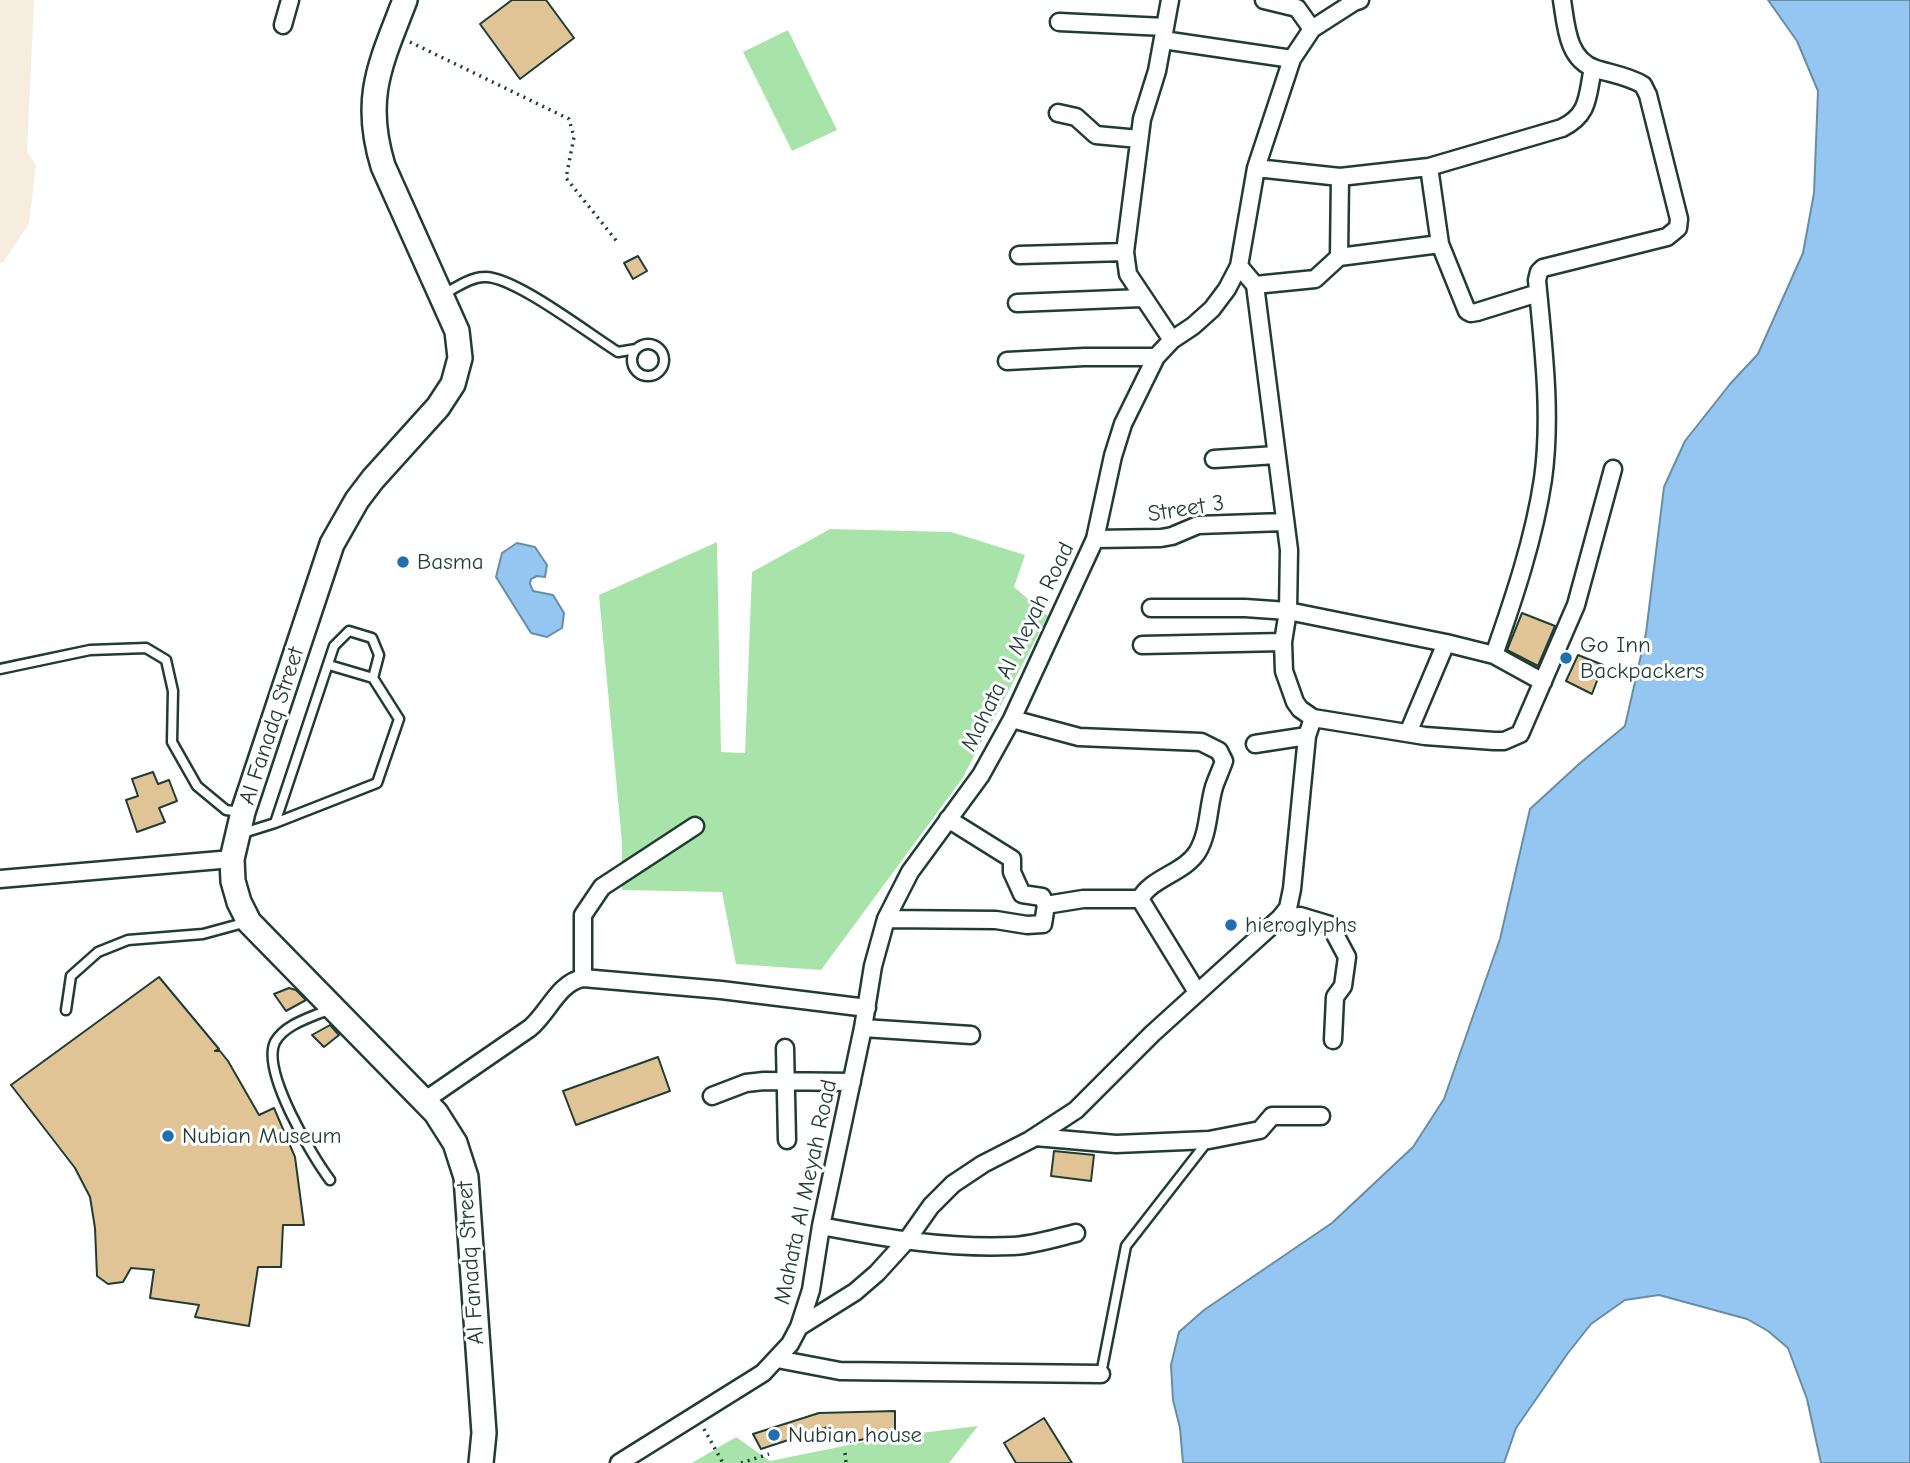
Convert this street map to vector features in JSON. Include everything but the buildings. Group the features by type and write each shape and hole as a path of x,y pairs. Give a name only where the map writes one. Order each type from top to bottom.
{"street":[{"path":"283,25 290,0"},
{"name":"Al Fanadq Street","path":"405,0 378,71 373,94 372,119 383,166 457,331 460,358 453,384 439,407 373,479 332,544 243,812 232,859 236,891 249,922 424,1101 447,1128 462,1159 466,1177 484,1433 481,1463"},
{"path":"1170,0 1157,71 1144,107 1125,252 1128,274 1172,340"},
{"path":"1264,0 1297,8 1312,29 1360,0"},
{"path":"1494,655 1518,586 1543,477 1546,390 1537,280 1539,272 1544,268 1667,237 1678,228 1679,219 1648,95 1643,85 1593,68 1580,60 1572,48 1562,0"},
{"path":"1059,22 1164,33 1292,60"},
{"name":"Mahata Al Meyah Road","path":"619,1463 763,1373 777,1359 799,1327 811,1290 821,1226 867,1008 878,942 886,919 910,872 981,775 1012,719 1095,539 1122,424 1156,357 1172,340 1194,326 1212,309 1239,266 1256,169 1292,60 1312,29"},
{"path":"1256,169 1340,177 1429,167 1562,128 1575,122 1584,110 1593,68"},
{"path":"1058,113 1076,117 1096,135 1139,139"},
{"path":"1429,167 1440,244 1467,311 1471,313 1538,293"},
{"path":"1339,257 1340,177"},
{"path":"1255,285 1315,279 1339,257 1440,244"},
{"path":"1019,255 1125,252"},
{"path":"1239,266 1255,285 1289,550 1288,611 1283,642 1284,671 1290,693 1300,709 1312,718 1408,733 1494,741 1514,738 1524,729 1576,605 1613,469"},
{"path":"1017,303 1142,298"},
{"path":"1007,361 1156,357"},
{"path":"1214,459 1276,455"},
{"name":"Street 3","path":"1095,539 1161,538 1198,525 1284,522"},
{"path":"1151,608 1288,611 1494,655 1544,682"},
{"path":"1142,645 1283,642"},
{"path":"1408,733 1446,643"},
{"path":"799,1327 855,1292 877,1273 907,1240 931,1206 953,1184 1076,1110 1152,1034 1280,918 1288,908 1292,889 1307,736 1312,718"},
{"path":"1012,719 1079,737 1201,741 1219,751 1224,761 1214,787 1198,851 1187,863 1146,891 1140,899"},
{"path":"1255,744 1307,736"},
{"path":"886,919 996,920 1027,925 1043,924 1046,905 1042,897 1023,894 1012,872 1013,859 948,819"},
{"path":"583,978 583,915 602,887 695,826"},
{"path":"0,879 232,859"},
{"path":"1046,905 1083,900 1140,899"},
{"path":"1140,899 1198,992"},
{"path":"1280,918 1300,916 1330,925 1347,957 1343,986 1335,997 1333,1040"},
{"path":"424,1101 530,1028 542,1018 565,985 583,978 721,990 867,1008"},
{"path":"863,1027 971,1035"},
{"path":"785,1048 787,1140"},
{"path":"712,1096 746,1083 852,1082"},
{"path":"1035,1137 1116,1144 1209,1140 1261,1130 1272,1116 1321,1116"},
{"path":"821,1226 964,1246 1015,1246 1076,1233"},
{"path":"777,1359 840,1371 1101,1374"},
{"name":"Al Fanadq Street","path":"484,1433 495,1463"}],"lane":[{"path":"441,295 475,279 493,278 536,297 618,352 649,344 661,350 664,357 660,370 647,376 640,374 632,363 636,349"},
{"path":"275,823 334,646 349,631 372,638 379,655 373,678"},
{"path":"0,669 90,650 146,648 166,660 173,691 172,742 197,786 226,810 243,812"},
{"path":"237,835 377,783 399,719 373,678 329,665"},
{"path":"66,1010 71,976 97,952 128,940 203,934 249,922"},
{"path":"330,1180 316,1161 286,1104 273,1067 274,1044 284,1030 333,1008"},
{"path":"1101,1374 1126,1246 1209,1140"}],"path":[{"path":"392,33 569,119 574,137 566,178 619,244"},
{"path":"696,1415 723,1463"},
{"path":"845,1453 846,1463"},
{"path":"744,1463 769,1454"}],"shaded area":[{"path":"0,0 34,0 27,152 36,165 29,224 0,263"}],"green space":[{"path":"788,30 837,130 792,151 743,52"},
{"path":"830,529 951,532 1025,555 1014,587 1048,616 962,779 821,970 736,964 722,892 622,890 622,843 599,595 717,542 721,752 745,753 752,572"},
{"path":"978,1426 949,1463 692,1463 736,1437 770,1461 888,1437"}],"water":[{"path":"1768,0 1910,0 1910,1463 1821,1463 1807,1399 1788,1348 1768,1331 1747,1319 1659,1295 1625,1300 1591,1324 1516,1428 1504,1463 1183,1463 1180,1428 1173,1400 1171,1365 1179,1332 1204,1310 1332,1223 1413,1147 1444,1099 1500,939 1530,809 1625,726 1646,633 1664,487 1685,441 1730,384 1758,354 1803,253 1814,193 1818,91 1797,41"},
{"path":"517,543 535,547 547,565 545,577 537,576 531,579 533,591 553,595 564,613 562,628 547,637 531,633 496,577 502,553"}],"place":[{"name":"Basma","path":"403,562"},
{"name":"Go Inn Backpackers","path":"1566,658"},
{"name":"hieroglyphs","path":"1231,925"},
{"name":"Nubian Museum","path":"168,1136"},
{"name":"Nubian house","path":"774,1435"}]}
